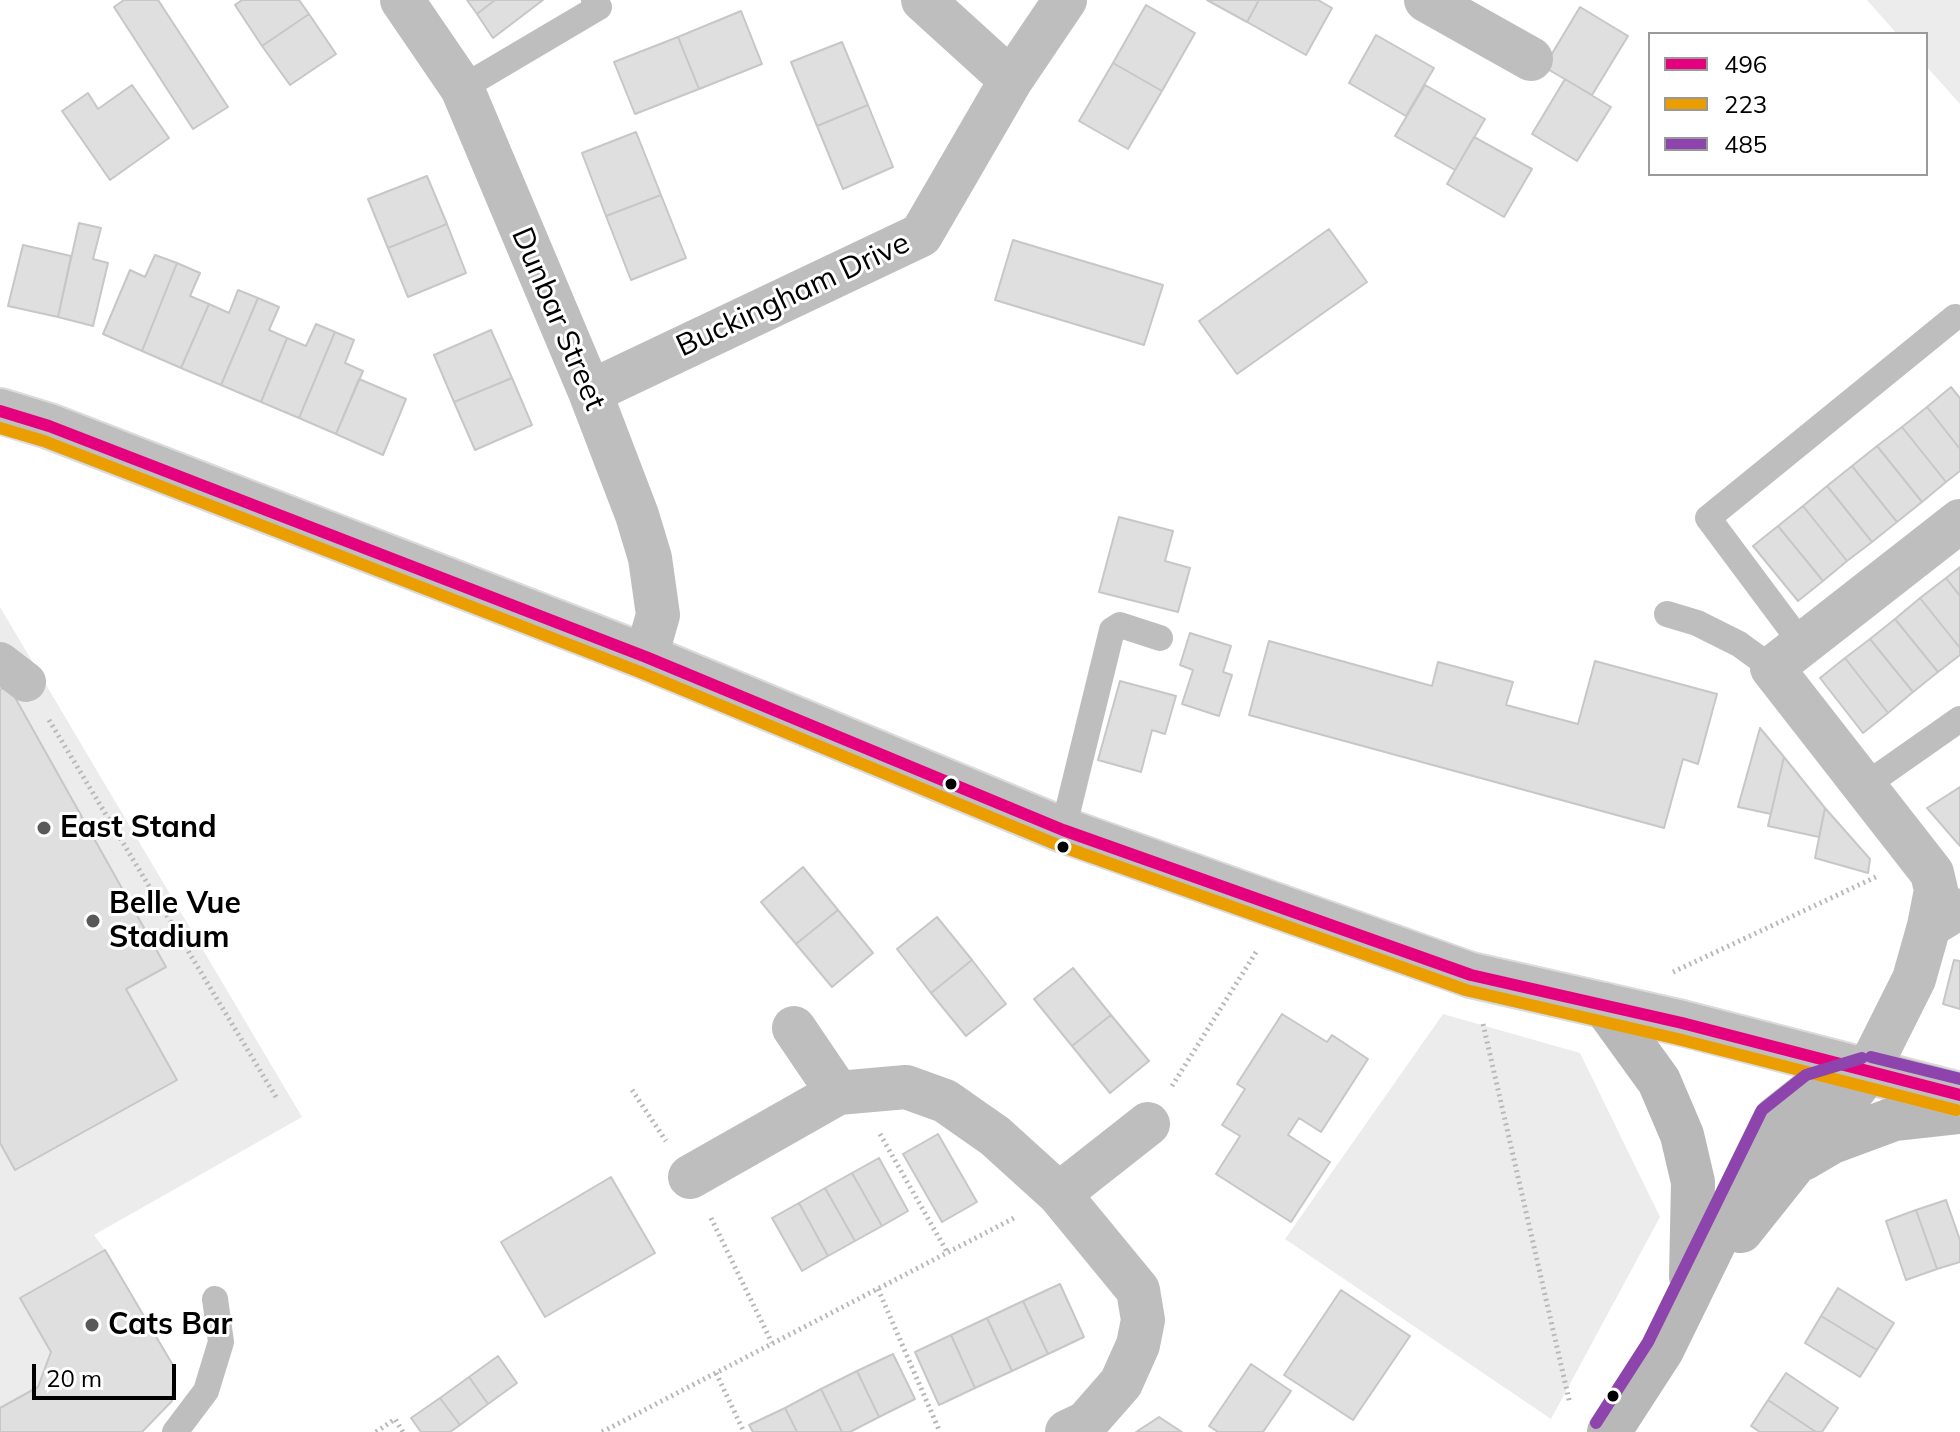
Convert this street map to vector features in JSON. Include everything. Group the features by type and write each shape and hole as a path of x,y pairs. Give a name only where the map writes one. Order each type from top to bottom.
{"main road":[{"name":"Dunbar Street","path":"402,0 462,88 590,392 637,515 650,558 658,615 646,657"},
{"path":"923,0 1011,80"},
{"name":"Buckingham Drive","path":"590,392 921,235 1011,80 1065,0"},
{"path":"1426,0 1531,59"},
{"path":"0,411 49,426 646,657 1063,830 1471,975 1682,1023 1960,1095"},
{"path":"1690,1296 1867,1073 1944,916 1932,873 1863,787 1787,656 1960,521"},
{"path":"1604,1005 1659,1081 1682,1135 1693,1182 1690,1296"},
{"path":"794,1028 847,1092"},
{"path":"1591,1424 1662,1350 1775,1119 1813,1089 1867,1073"},
{"path":"698,1193 847,1092 906,1087 945,1101 995,1136 1059,1194 1138,1290 1143,1320 1138,1345 1121,1383 1086,1423 1067,1432"},
{"path":"1794,1165 1832,1142 1894,1119 1960,1112"},
{"path":"1059,1194 1148,1124"}],"lane":[{"path":"462,88 597,4"},
{"path":"1787,656 1708,518 1955,317"},
{"path":"1667,614 1697,623 1739,644 1787,656"},
{"path":"1063,830 1112,630 1120,625 1160,638"},
{"path":"1863,787 1960,719"},
{"path":"175,1432 206,1391 221,1342 215,1299"}],"path":[{"path":"13,672 276,1097"},
{"path":"1604,1005 1920,856"},
{"path":"1148,1124 1284,907"},
{"path":"1471,975 1591,1424"},
{"path":"847,1092 947,1252"},
{"path":"698,1193 772,1343"},
{"path":"602,1432 1059,1194"},
{"path":"878,1289 940,1432"},
{"path":"716,1373 744,1432"},
{"path":"376,1432 395,1419 403,1432"}],"shaded area":[{"path":"1867,0 1960,0 1960,104 1928,68 1928,32 1895,32"},
{"name":"Belle Vue Stadium","path":"0,607 302,1117 94,1235 174,1367 172,1401 142,1432 0,1432"},
{"path":"1443,1014 1580,1053 1660,1217 1551,1419 1285,1239"}],"building":[{"path":"124,0 158,0 228,107 193,129 114,7"},
{"path":"242,0 299,0 309,14 262,46 235,5"},
{"path":"467,0 495,0 477,14"},
{"path":"495,0 543,0 493,38 477,14"},
{"path":"1207,0 1259,0 1247,22"},
{"path":"1259,0 1318,0 1332,8 1306,55 1247,22"},
{"path":"1146,5 1195,33 1162,91 1113,63"},
{"path":"1580,7 1628,36 1592,95 1544,67"},
{"path":"741,11 762,64 699,89 678,37"},
{"path":"309,14 336,54 290,85 262,46"},
{"path":"1376,35 1434,68 1406,116 1349,83"},
{"path":"678,37 699,89 635,114 614,62"},
{"path":"842,42 868,105 817,126 791,62"},
{"path":"1113,63 1162,91 1128,149 1079,121"},
{"path":"1565,79 1611,107 1577,161 1532,134"},
{"path":"132,85 169,138 110,180 62,111 88,93 98,109"},
{"path":"1425,85 1485,119 1455,170 1395,136"},
{"path":"868,105 893,167 843,189 817,126"},
{"path":"636,132 661,195 606,216 582,153"},
{"path":"1474,137 1532,169 1504,217 1447,184"},
{"path":"427,176 447,224 388,248 368,199"},
{"path":"661,195 686,258 631,280 606,216"},
{"path":"79,223 101,228 93,259 108,263 93,326 58,317"},
{"path":"447,224 466,273 408,297 388,248"},
{"path":"1329,229 1367,282 1237,374 1199,321"},
{"path":"1013,240 1163,285 1144,345 995,300"},
{"path":"23,245 71,256 58,317 8,306"},
{"path":"155,255 177,263 142,351 103,334 130,270 145,277"},
{"path":"177,263 200,273 190,296 209,304 181,368 142,351"},
{"path":"238,290 258,298 221,385 181,368 209,304 229,313"},
{"path":"258,298 279,307 269,330 287,338 261,402 221,385"},
{"path":"316,324 335,332 299,418 261,402 287,338 306,346"},
{"path":"491,330 512,378 454,402 434,355"},
{"path":"335,332 354,340 345,363 363,371 336,434 299,418"},
{"path":"512,378 532,425 475,450 454,402"},
{"path":"359,379 406,399 383,455 336,434"},
{"path":"1951,387 1960,398 1960,449 1927,407"},
{"path":"1927,407 1960,449 1960,471 1946,482 1902,427"},
{"path":"1902,427 1946,482 1922,502 1877,446"},
{"path":"1877,446 1922,502 1897,522 1852,466"},
{"path":"1852,466 1897,522 1872,542 1827,486"},
{"path":"1827,486 1872,542 1847,561 1803,506"},
{"path":"1803,506 1847,561 1823,581 1778,526"},
{"path":"1119,517 1173,531 1165,561 1190,568 1178,612 1099,592"},
{"path":"1778,526 1823,581 1798,601 1753,546"},
{"path":"1960,567 1960,596 1946,578"},
{"path":"1946,578 1960,596 1960,648 1920,598"},
{"path":"1920,598 1960,648 1960,655 1938,672 1895,619"},
{"path":"1895,619 1938,672 1913,692 1870,639"},
{"path":"1190,633 1231,646 1223,672 1232,675 1219,716 1182,704 1193,670 1180,665"},
{"path":"1870,639 1913,692 1888,713 1845,658"},
{"path":"1269,641 1432,686 1438,662 1513,682 1506,705 1578,724 1595,661 1717,694 1698,764 1683,759 1664,828 1249,715"},
{"path":"1845,658 1888,713 1863,733 1820,678"},
{"path":"1120,681 1176,696 1165,734 1152,730 1141,772 1098,760"},
{"name":"East Stand","path":"8,685 166,967 126,989 177,1080 15,1170 0,1143 0,690"},
{"path":"1760,728 1784,757 1771,814 1738,807"},
{"path":"1784,757 1825,808 1819,837 1768,826"},
{"path":"1960,787 1960,846 1927,808"},
{"path":"1825,808 1870,859 1868,873 1815,858"},
{"path":"803,867 838,910 796,944 761,902"},
{"path":"838,910 873,953 832,987 796,944"},
{"path":"937,917 972,960 931,993 897,949"},
{"path":"972,960 1006,1004 966,1036 931,993"},
{"path":"1954,960 1960,961 1960,1009 1943,1004"},
{"path":"1073,968 1111,1015 1072,1046 1034,999"},
{"path":"1282,1014 1327,1042 1332,1035 1368,1059 1321,1132 1299,1118 1288,1135 1330,1162 1291,1222 1216,1174 1240,1136 1222,1125 1245,1089 1237,1084"},
{"path":"1111,1015 1149,1061 1110,1093 1072,1046"},
{"path":"938,1134 977,1202 942,1222 903,1154"},
{"path":"879,1158 908,1211 882,1226 852,1173"},
{"path":"852,1173 882,1226 855,1241 825,1188"},
{"path":"611,1177 655,1253 545,1317 501,1242"},
{"path":"825,1188 855,1241 828,1256 799,1203"},
{"path":"1946,1200 1960,1240 1960,1262 1937,1269 1916,1210"},
{"path":"799,1203 828,1256 802,1271 772,1218"},
{"path":"1916,1210 1937,1269 1906,1280 1886,1221"},
{"name":"Cats Bar","path":"105,1250 174,1367 172,1401 142,1432 0,1432 0,1408 38,1387 51,1352 20,1298"},
{"path":"1060,1284 1084,1337 1048,1354 1023,1301"},
{"path":"1838,1288 1894,1323 1877,1350 1821,1316"},
{"path":"1341,1290 1410,1336 1353,1420 1284,1375"},
{"path":"1023,1301 1048,1354 1012,1371 987,1318"},
{"path":"1821,1316 1877,1350 1860,1377 1805,1343"},
{"path":"987,1318 1012,1371 975,1388 951,1335"},
{"path":"951,1335 975,1388 939,1405 915,1352"},
{"path":"893,1354 915,1399 879,1417 857,1371"},
{"path":"498,1356 517,1383 488,1404 469,1377"},
{"path":"1251,1364 1291,1391 1263,1432 1218,1432 1209,1426"},
{"path":"857,1371 879,1417 850,1432 842,1432 821,1389"},
{"path":"1786,1373 1838,1408 1822,1432 1816,1432 1768,1400"},
{"path":"469,1377 488,1404 460,1425 440,1398"},
{"path":"821,1389 842,1432 797,1432 785,1408"},
{"path":"440,1398 460,1425 450,1432 421,1432 411,1418"},
{"path":"1768,1400 1816,1432 1760,1432 1751,1426"},
{"path":"785,1408 797,1432 753,1432 749,1425"},
{"path":"1159,1417 1182,1432 1136,1432"}],"transit line":[{"name":"496","path":"0,411 49,426 646,657 1063,830 1471,975 1682,1023 1960,1095"},
{"name":"223","path":"0,428 44,441 640,672 1058,845 1466,990 1678,1039 1956,1110"},
{"name":"485","path":"1871,1057 1960,1079"},
{"name":"485","path":"1596,1423 1648,1342 1762,1110 1806,1075 1862,1058"}],"place":[{"name":"East Stand","path":"44,828"},
{"name":"Belle Vue Stadium","path":"93,921"},
{"name":"Cats Bar","path":"92,1325"}]}
